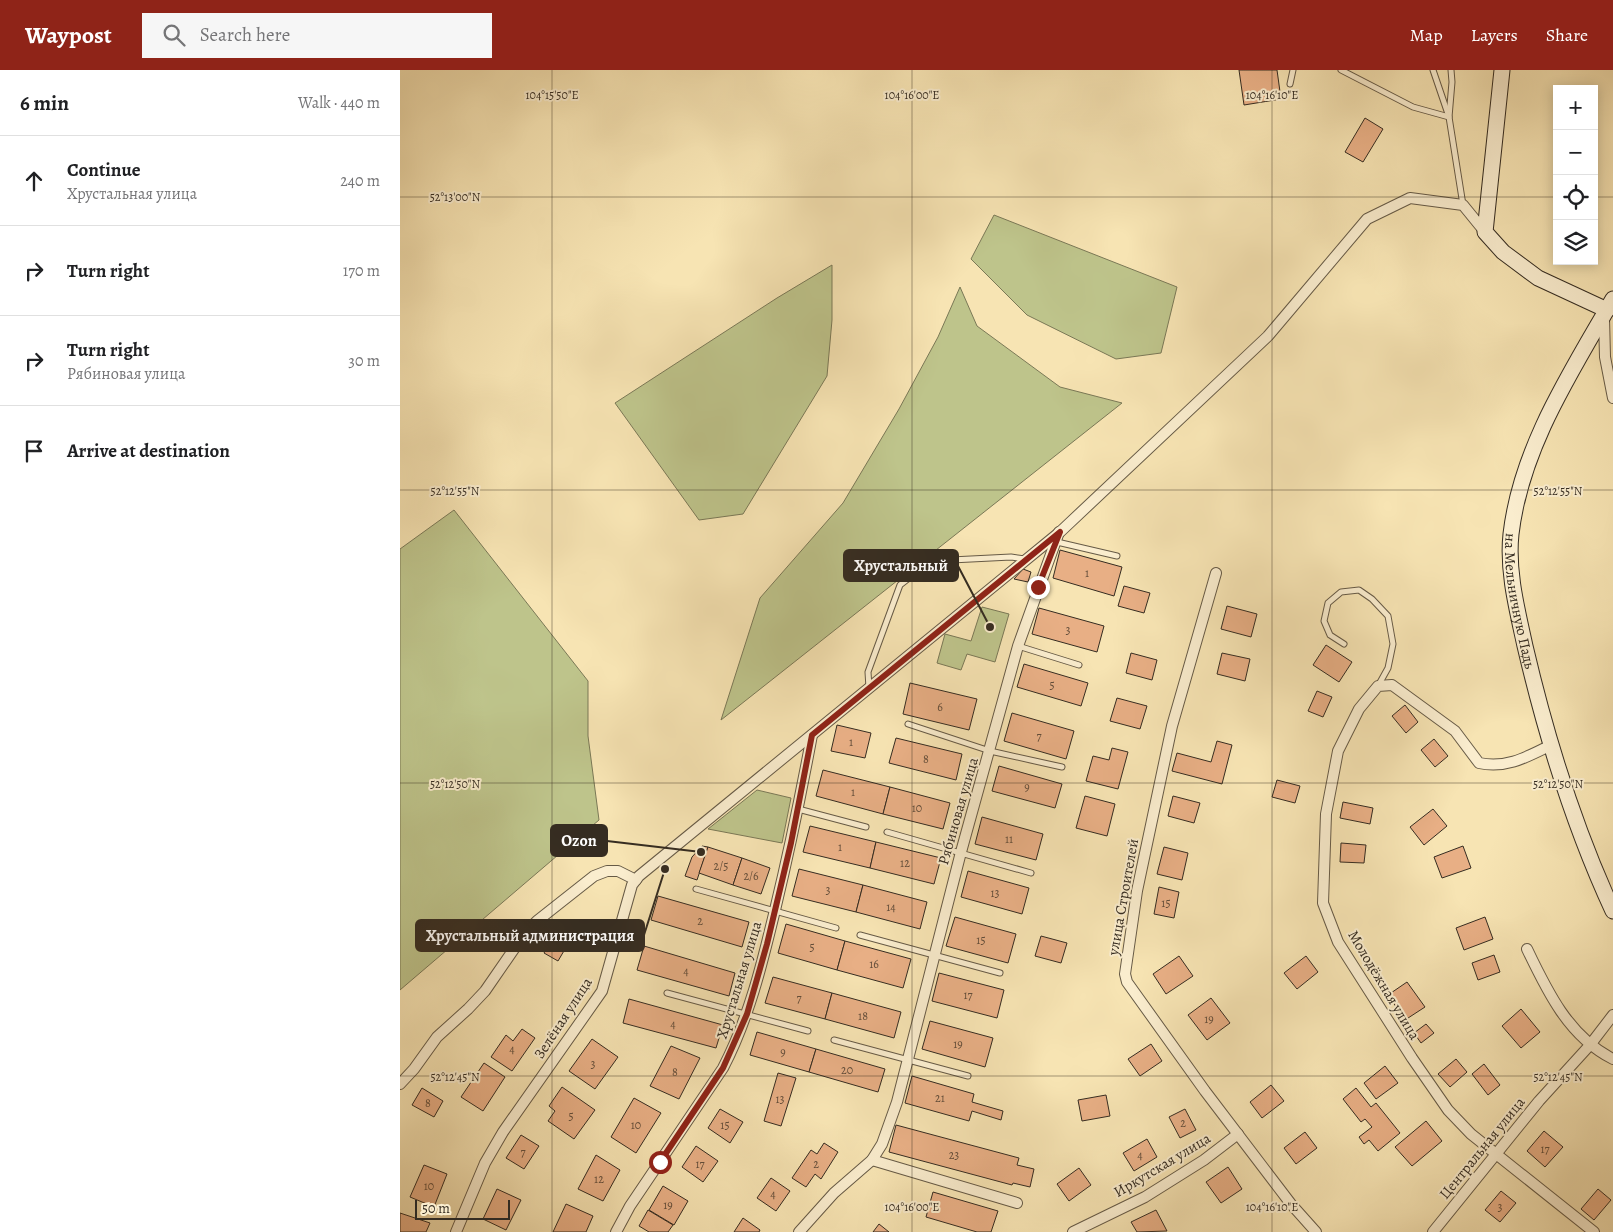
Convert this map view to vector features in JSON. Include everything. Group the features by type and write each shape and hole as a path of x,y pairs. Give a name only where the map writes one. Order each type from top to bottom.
{"street":[{"path":"1485,232 1502,70"},
{"name":"Зелёная улица","path":"456,1232 481,1171 503,1132 602,991 632,885 636,880 1026,559 1058,537 1268,336 1367,219 1410,198 1464,205"},
{"path":"1464,205 1503,252 1538,278 1608,308 1605,357 1613,398"},
{"name":"на Мельничную Падь","path":"1608,308 1545,422 1524,479 1511,534 1510,564 1516,605 1551,745 1591,862 1613,911"},
{"name":"Рябиновая улица","path":"872,1160 882,1144 897,1102 961,852 1018,646 1058,537"},
{"name":"улица Строителей","path":"1216,573 1172,726 1136,891 1125,974 1127,982 1162,1034 1291,1204 1316,1232"},
{"path":"1378,686 1392,685 1455,731 1479,763 1493,766 1508,764 1551,745"},
{"name":"Молодёжная улица","path":"1378,686 1359,709 1338,750 1326,814 1324,903 1338,942 1417,1066 1448,1110 1471,1134 1594,1232"},
{"name":"Хрустальная улица","path":"616,1232 630,1206 723,1068 747,1014 775,912 812,735"},
{"path":"400,1084 414,1069 437,1036 468,1009 485,991 524,933 594,876 606,871 618,872 636,880"},
{"path":"1527,948 1555,1004 1590,1045 1613,1059"},
{"name":"Центральная улица","path":"1433,1232 1539,1101 1590,1045 1613,1016"},
{"name":"Иркутская улица","path":"1074,1232 1145,1196 1204,1160 1238,1134"},
{"path":"799,1232 834,1193 872,1160 1017,1203"}],"lane":[{"path":"1290,84 1293,70"},
{"path":"1341,70 1396,100 1448,117"},
{"path":"1433,70 1448,117 1464,205"},
{"path":"1448,117 1452,82 1451,70"},
{"path":"1058,537 1117,556"},
{"path":"870,688 868,672 900,585 931,561 1011,557 1026,559"},
{"path":"1344,644 1330,635 1324,621 1328,603 1341,592 1359,590 1372,599 1388,616 1393,644 1388,668 1378,686"},
{"path":"1018,646 1079,665"},
{"path":"908,724 990,751 1062,767"},
{"path":"798,809 866,827"},
{"path":"887,832 1031,872"},
{"path":"696,889 836,928"},
{"path":"860,935 1000,973"},
{"path":"667,993 808,1031"},
{"path":"834,1040 968,1076"}],"green space":[{"path":"994,215 1177,287 1161,353 1116,359 1027,315 971,259"},
{"path":"832,265 832,320 827,376 743,514 699,520 615,403 777,298"},
{"path":"960,287 977,326 1060,387 1122,403 721,720 760,598 843,503 899,409 938,337"},
{"path":"454,510 588,681 588,736 599,820 400,990 400,549"},
{"path":"982,607 1009,614 995,662 967,654 961,670 937,663 945,634 971,641"},
{"path":"757,790 791,798 782,843 708,829"}],"building":[{"path":"1239,70 1277,70 1281,99 1244,105"},
{"path":"1365,118 1383,129 1363,162 1345,152"},
{"path":"1060,550 1122,567 1114,596 1053,578"},
{"path":"1023,569 1031,572 1028,582 1014,579"},
{"path":"1124,586 1150,593 1144,613 1118,606"},
{"path":"1227,606 1257,614 1251,637 1221,629"},
{"path":"1039,608 1104,626 1097,652 1032,634"},
{"path":"1326,645 1352,662 1339,682 1313,665"},
{"path":"1131,653 1157,660 1152,680 1126,673"},
{"path":"1222,653 1250,659 1245,681 1217,674"},
{"path":"1024,664 1088,683 1081,706 1017,687"},
{"path":"910,683 977,699 969,730 903,714"},
{"path":"1317,691 1332,697 1323,717 1308,711"},
{"path":"1117,698 1147,706 1140,729 1110,721"},
{"path":"1405,705 1418,722 1406,733 1392,716"},
{"path":"1012,713 1074,731 1066,759 1004,741"},
{"path":"837,725 871,733 865,758 831,751"},
{"path":"896,738 962,754 956,780 889,763"},
{"path":"1434,739 1448,756 1435,767 1421,750"},
{"path":"1217,741 1232,745 1222,784 1172,771 1177,753 1211,762"},
{"path":"1112,748 1128,752 1118,789 1086,781 1093,756 1109,760"},
{"path":"999,766 1062,784 1055,808 992,791"},
{"path":"823,770 890,787 883,814 816,796"},
{"path":"1277,780 1300,786 1295,803 1272,797"},
{"path":"890,787 950,803 943,829 883,814"},
{"path":"1085,796 1115,804 1107,836 1076,828"},
{"path":"1173,796 1200,803 1194,823 1168,816"},
{"path":"1343,802 1373,808 1370,824 1340,818"},
{"path":"1433,809 1447,826 1424,845 1410,827"},
{"path":"982,817 1043,834 1036,860 975,844"},
{"path":"810,826 876,842 870,868 803,852"},
{"path":"876,842 941,858 934,884 870,868"},
{"path":"1341,843 1366,845 1364,863 1340,862"},
{"path":"702,846 708,847 697,880 685,876 692,857"},
{"path":"1463,846 1471,868 1442,878 1434,857"},
{"path":"708,847 742,858 733,885 699,873"},
{"path":"1164,847 1188,853 1182,880 1157,874"},
{"path":"742,858 770,868 761,894 733,885"},
{"path":"799,869 863,885 856,912 792,896"},
{"path":"968,871 1029,888 1022,914 961,897"},
{"path":"863,885 927,902 920,929 856,912"},
{"path":"1159,887 1179,892 1174,918 1154,914"},
{"path":"658,896 749,922 742,947 651,920"},
{"path":"955,917 1016,934 1008,963 946,946"},
{"path":"1485,917 1493,939 1464,950 1456,928"},
{"path":"786,924 845,941 837,970 778,953"},
{"path":"554,936 568,944 558,961 544,953"},
{"path":"1041,936 1067,943 1061,963 1035,956"},
{"path":"845,941 911,959 903,988 837,970"},
{"path":"644,946 735,973 729,996 637,970"},
{"path":"1494,955 1500,972 1478,980 1472,963"},
{"path":"1179,956 1193,976 1166,994 1153,974"},
{"path":"1306,956 1318,972 1297,989 1284,973"},
{"path":"939,973 1004,990 997,1018 932,1001"},
{"path":"773,977 832,993 825,1019 765,1003"},
{"path":"1407,982 1425,1007 1405,1020 1388,995"},
{"path":"832,993 901,1012 894,1038 825,1019"},
{"path":"1211,998 1230,1023 1207,1040 1188,1015"},
{"path":"629,999 723,1025 716,1048 623,1023"},
{"path":"1521,1009 1540,1032 1521,1048 1502,1026"},
{"path":"930,1021 993,1038 985,1067 922,1049"},
{"path":"1426,1024 1434,1033 1421,1043 1414,1033"},
{"path":"522,1029 535,1038 512,1071 491,1057 506,1035 513,1041"},
{"path":"757,1032 816,1049 809,1072 750,1055"},
{"path":"592,1039 618,1057 595,1089 569,1071"},
{"path":"1151,1044 1162,1061 1140,1076 1128,1059"},
{"path":"671,1046 700,1058 679,1099 650,1086"},
{"path":"816,1049 885,1069 878,1092 809,1072"},
{"path":"1456,1059 1467,1072 1450,1087 1438,1074"},
{"path":"484,1063 505,1077 483,1111 461,1097"},
{"path":"1484,1064 1500,1085 1488,1095 1472,1074"},
{"path":"1385,1066 1398,1083 1376,1099 1364,1083"},
{"path":"778,1073 796,1078 781,1126 764,1121"},
{"path":"912,1076 974,1094 972,1102 1003,1111 1001,1120 972,1111 969,1121 905,1103"},
{"path":"1271,1085 1284,1101 1262,1118 1250,1102"},
{"path":"562,1087 595,1110 574,1139 548,1121 555,1111 549,1106"},
{"path":"422,1088 443,1101 434,1117 412,1105"},
{"path":"1356,1088 1371,1107 1376,1103 1400,1133 1378,1151 1369,1140 1364,1144 1359,1137 1372,1127 1365,1119 1361,1122 1343,1099"},
{"path":"1106,1095 1110,1116 1082,1121 1078,1100"},
{"path":"634,1098 661,1113 636,1153 611,1137"},
{"path":"720,1109 743,1122 730,1143 708,1128"},
{"path":"1185,1109 1196,1130 1180,1138 1169,1117"},
{"path":"1426,1121 1442,1141 1412,1166 1395,1147"},
{"path":"896,1125 1019,1158 1017,1165 1034,1169 1030,1187 1013,1183 1012,1185 889,1152"},
{"path":"1544,1131 1563,1147 1545,1167 1527,1151"},
{"path":"1305,1132 1317,1148 1296,1164 1284,1148"},
{"path":"521,1135 539,1146 524,1169 506,1158"},
{"path":"1147,1139 1157,1157 1134,1171 1123,1153"},
{"path":"824,1143 838,1152 821,1179 815,1174 806,1187 792,1178 811,1150 817,1154"},
{"path":"696,1146 718,1161 703,1182 682,1167"},
{"path":"596,1155 620,1170 603,1201 578,1189"},
{"path":"424,1165 447,1174 434,1207 410,1197"},
{"path":"1228,1167 1242,1189 1221,1203 1206,1182"},
{"path":"1079,1168 1091,1185 1069,1201 1057,1184"},
{"path":"771,1178 790,1191 776,1211 757,1198"},
{"path":"663,1186 688,1201 674,1225 649,1210"},
{"path":"497,1189 521,1200 506,1230 483,1219"},
{"path":"1598,1189 1611,1200 1594,1220 1581,1209"},
{"path":"1501,1191 1516,1203 1500,1222 1485,1210"},
{"path":"933,1192 998,1211 991,1232 977,1232 926,1217"},
{"path":"566,1204 593,1216 586,1232 553,1232"},
{"path":"648,1210 673,1225 668,1232 649,1232 639,1226"},
{"path":"1156,1210 1167,1231 1137,1232 1131,1222"},
{"path":"400,1213 430,1223 426,1232 400,1232"},
{"path":"743,1218 760,1230 759,1232 734,1232"},
{"path":"879,1224 889,1232 873,1232"}],"place":[{"name":"Хрустальный","path":"990,627"},
{"name":"Ozon","path":"701,852"},
{"name":"Хрустальный администрация","path":"665,869"}],"route":[{"path":"660,1162 723,1068 735,1046 747,1014 756,987 791,843 812,735 1060,532 1038,587"}]}
